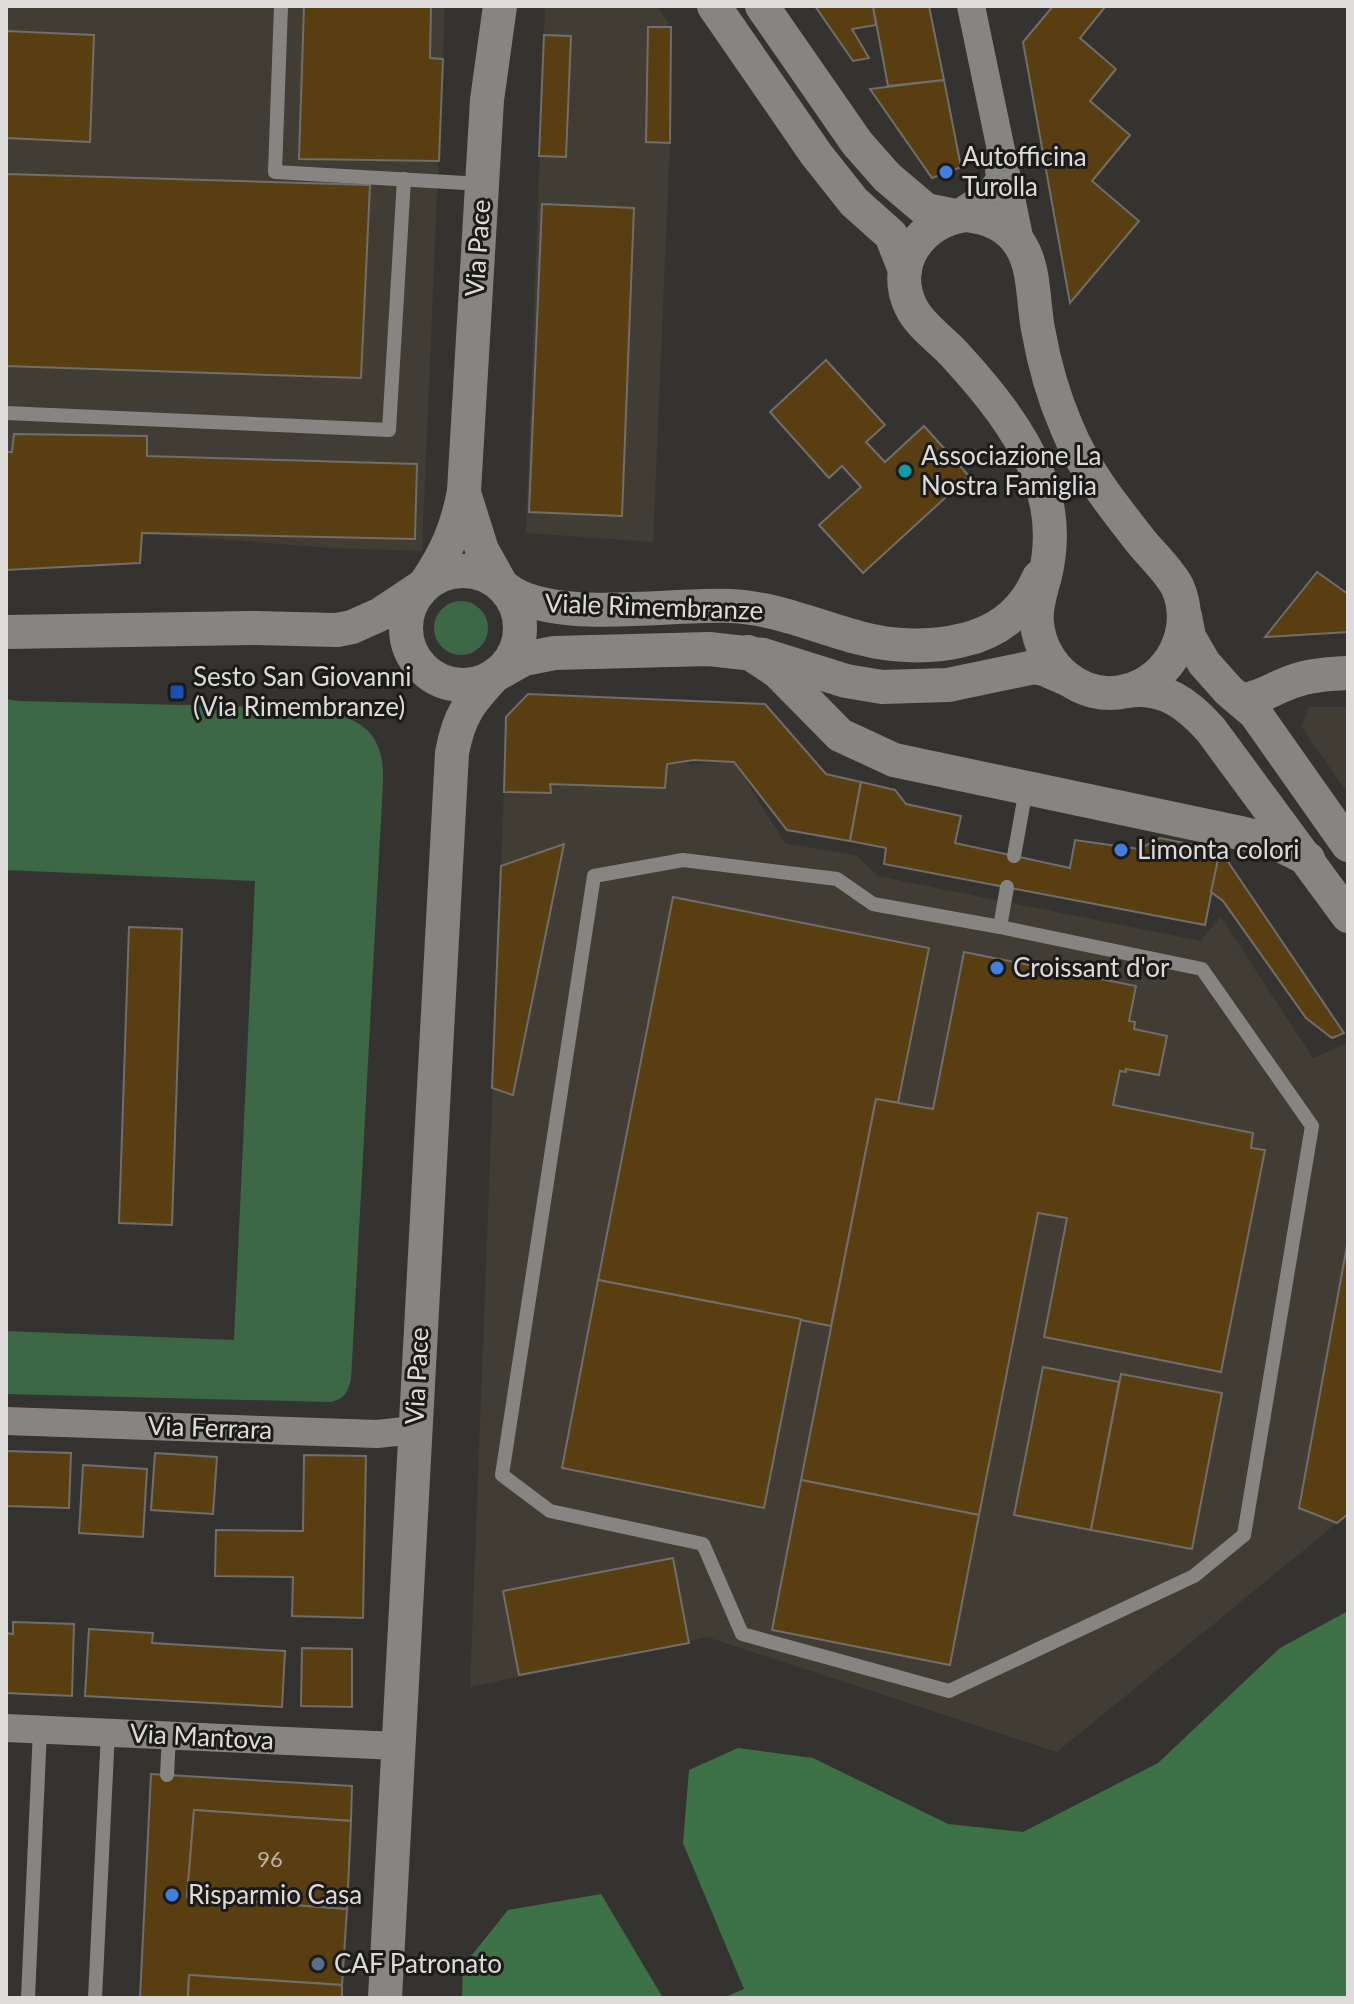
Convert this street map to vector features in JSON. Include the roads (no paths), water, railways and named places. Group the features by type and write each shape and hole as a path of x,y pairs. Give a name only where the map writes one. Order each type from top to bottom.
{"street":[{"name":"Via Pace","path":"424,585 438,568 450,545 464,491 489,73 500,6"},
{"path":"714,6 844,190 891,235 905,270"},
{"path":"762,6 874,164 926,210 990,219 1013,235 1021,246"},
{"path":"971,6 1021,246 1029,270 1046,366 1066,427 1096,484 1176,585 1189,637 1204,663 1266,727 1348,845"},
{"path":"995,126 1000,179 991,192 924,232 908,256 905,270 907,298 913,311 980,384 1023,443 1036,470 1050,520 1049,554 1038,606 1038,634 1049,660 1069,680"},
{"name":"Via Pace","path":"464,491 482,550 503,586"},
{"name":"Viale Rimembranze","path":"503,586 520,599 545,606 581,609 710,605 752,607 863,639 888,643 944,643 979,636 1021,609 1031,595 1049,554"},
{"path":"6,632 251,628 337,630 352,627 395,607 442,574 462,570 482,573 503,586 517,608 520,631 514,655 497,674 476,684 458,685 441,681 375,644 337,630"},
{"path":"422,668 409,647 406,627 410,606 424,585"},
{"path":"1123,692 1148,682 1169,664 1181,639 1184,612"},
{"name":"Viale Rimembranze","path":"497,674 524,659 554,653 709,649 748,652 855,683 882,687 928,688 1034,667 1095,691 1150,689 1176,699 1193,710 1211,730 1348,916"},
{"path":"748,652 778,672 840,735 894,760 1270,840 1308,859"},
{"name":"Via Pace","path":"422,668 437,694 452,753"},
{"path":"1243,700 1259,697 1290,682 1322,674 1348,673"},
{"name":"Via Pace","path":"385,1998 452,753 455,735 467,706 497,674"},
{"path":"840,735 855,683"},
{"name":"Via Ferrara","path":"6,1421 377,1434 414,1430"},
{"name":"Via Mantova","path":"6,1728 397,1746"}],"lane":[{"path":"281,6 275,172 482,184"},
{"path":"6,413 389,430 404,179"},
{"path":"1014,856 1027,787"},
{"path":"683,860 837,879 873,904 1000,927 1202,969 1312,1126 1244,1535 1194,1576 949,1691 742,1634 703,1544 550,1511 502,1475 594,876 683,860"},
{"path":"1000,927 1007,887"},
{"path":"28,1998 40,1730"},
{"path":"95,1998 108,1732"},
{"path":"167,1775 169,1736"}],"place":[{"name":"Autofficina Turolla","path":"946,172"},
{"name":"Associazione La Nostra Famiglia","path":"905,471"},
{"name":"Sesto San Giovanni (Via Rimembranze)","path":"177,692"},
{"name":"Limonta colori","path":"1121,850"},
{"name":"Croissant d'or","path":"997,968"},
{"name":"Risparmio Casa","path":"172,1895"},
{"name":"CAF Patronato","path":"318,1964"}]}
